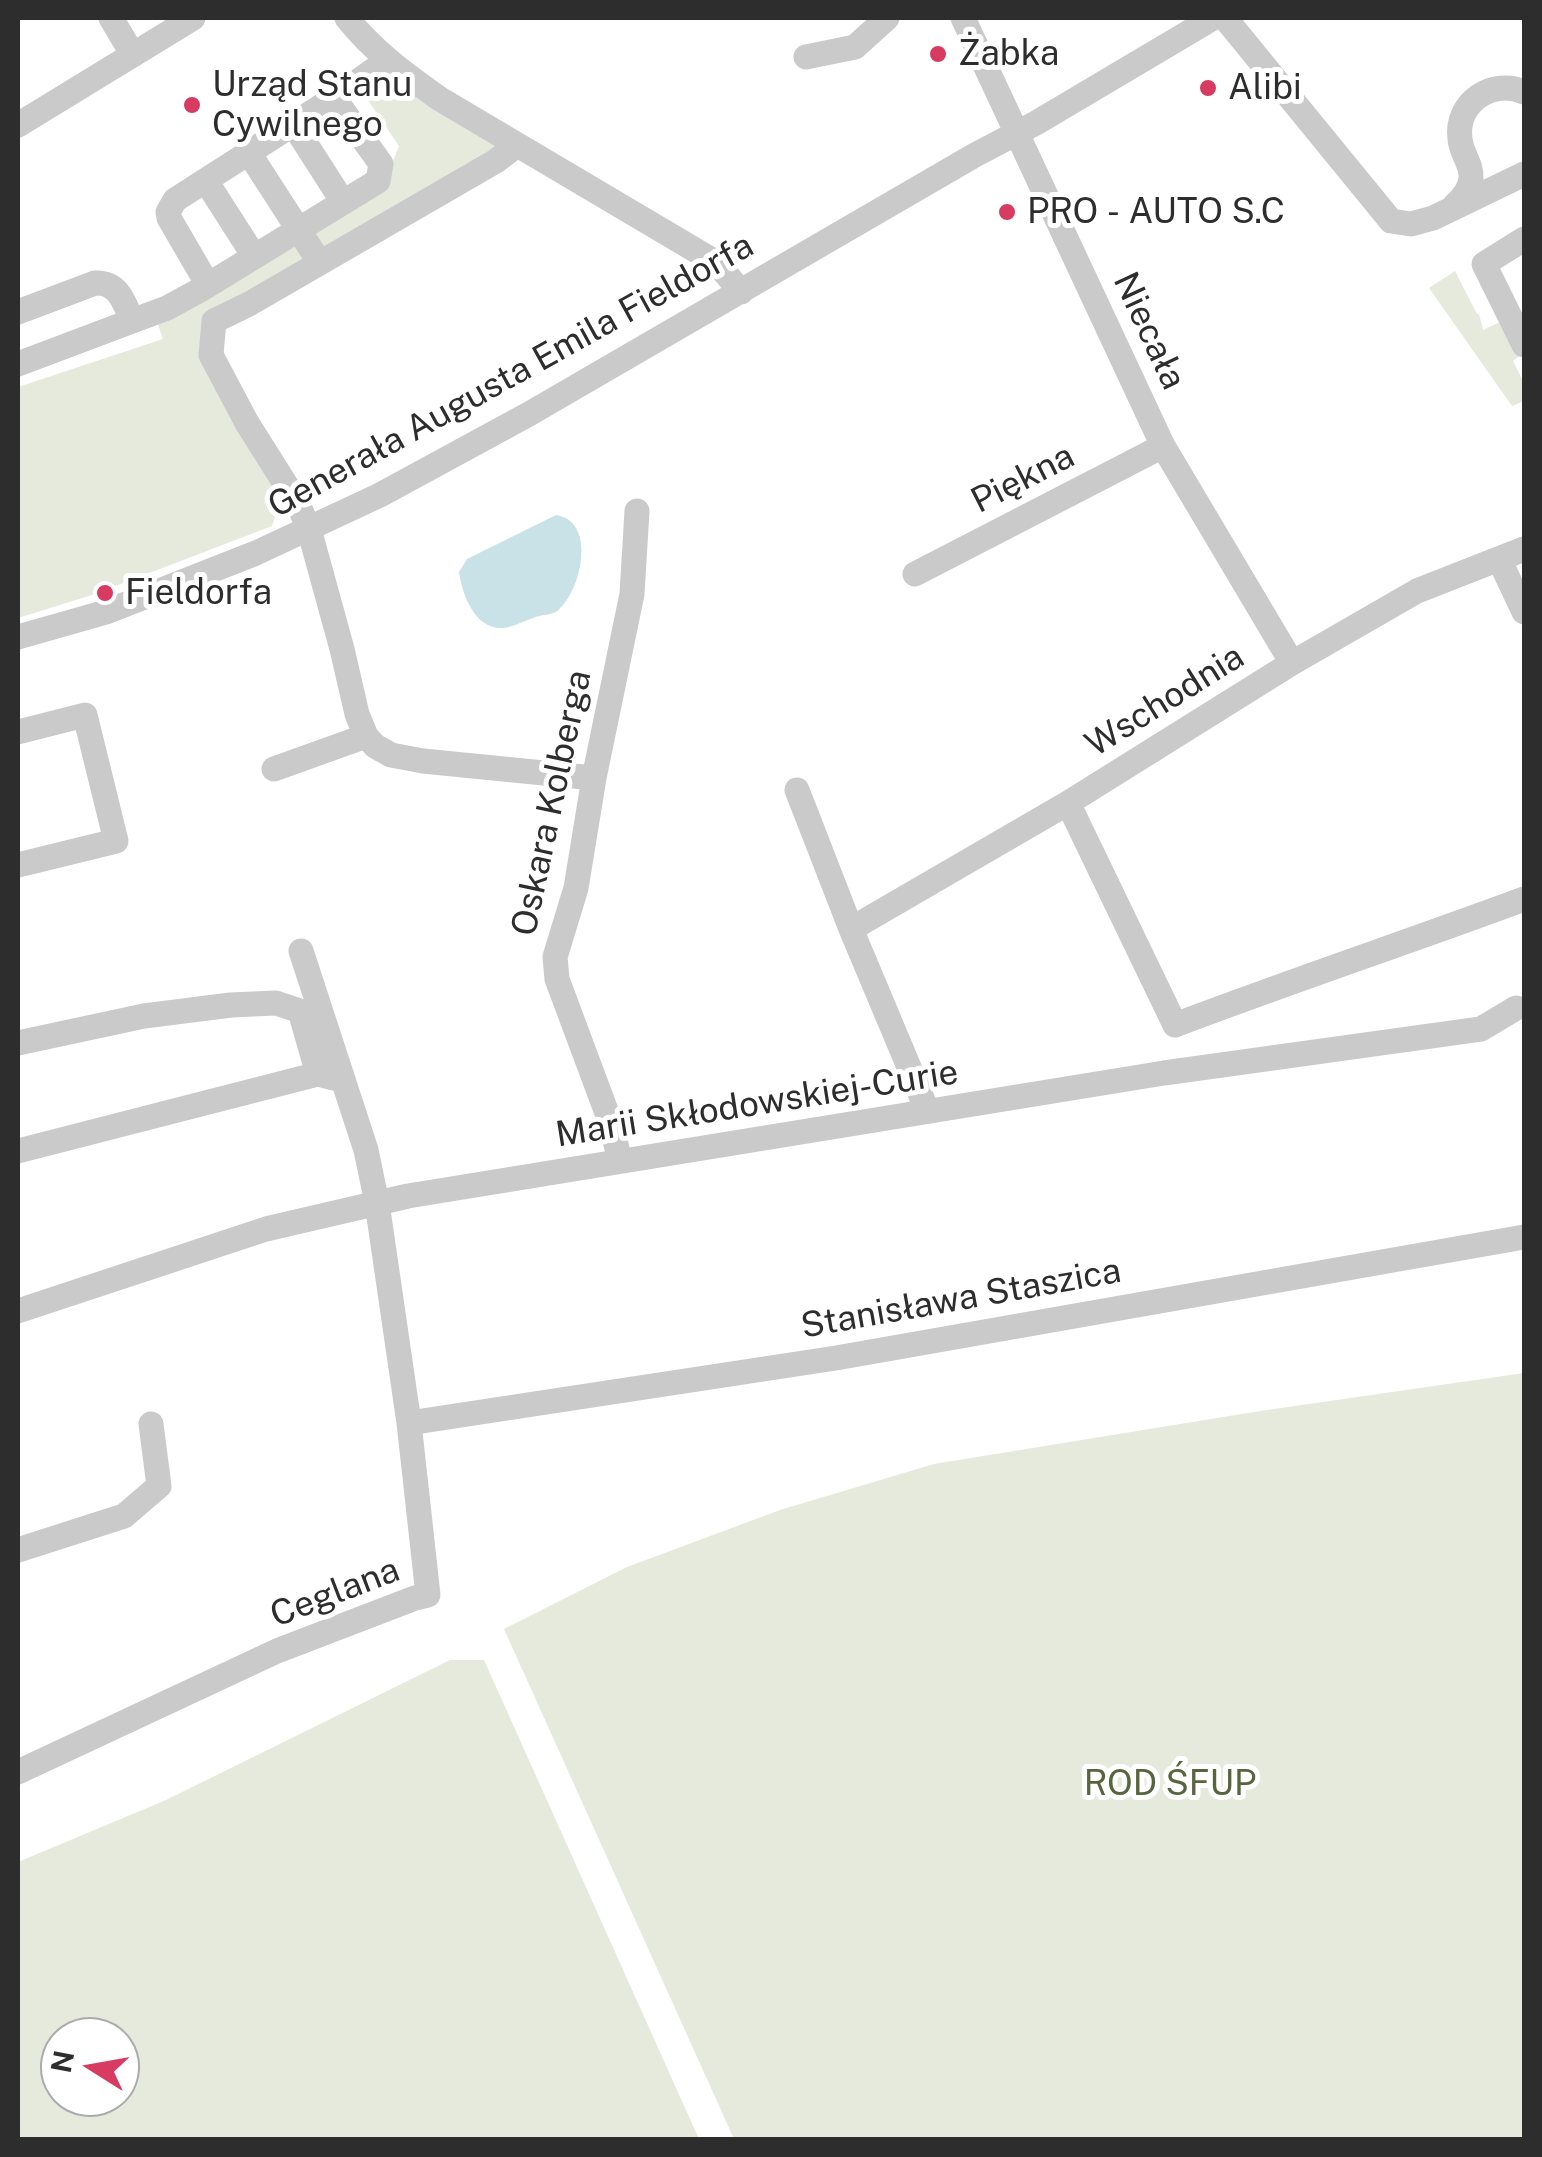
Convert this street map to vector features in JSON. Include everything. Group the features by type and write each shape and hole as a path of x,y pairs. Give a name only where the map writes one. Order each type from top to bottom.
{"street":[{"path":"110,18 133,55"},
{"path":"18,125 193,18"},
{"path":"347,18 388,60 440,99 717,264 741,292"},
{"path":"806,57 855,47 887,18"},
{"name":"Niecała","path":"963,18 1163,446 1292,663"},
{"path":"1214,18 1391,221 1412,224 1433,218 1524,174"},
{"name":"Generała Augusta Emila Fieldorfa","path":"18,637 106,612 256,553 380,495 512,423 1214,18"},
{"path":"208,284 169,218 175,200 388,60"},
{"path":"1452,209 1471,181 1460,140 1462,115 1479,95 1491,90 1504,87 1524,92"},
{"path":"18,364 166,308 378,180 381,164 334,98"},
{"path":"293,124 342,202"},
{"path":"517,145 496,161 214,321 211,354 309,529 356,714 375,746 391,755 424,761 594,778"},
{"path":"250,152 320,263"},
{"path":"206,181 254,256"},
{"path":"1524,239 1484,264 1524,345"},
{"path":"18,312 106,282 116,288 132,321"},
{"name":"Piękna","path":"915,574 1163,446"},
{"name":"Oskara Kolberga","path":"620,1161 611,1124 557,980 554,957 576,888 632,594 637,511"},
{"name":"Wschodnia","path":"852,929 1068,803 1292,663 1417,592 1524,550"},
{"path":"1498,560 1524,612"},
{"path":"18,732 85,716 116,841 18,865"},
{"path":"274,769 366,736"},
{"path":"797,790 927,1110"},
{"path":"1068,803 1174,1026 1164,1073"},
{"path":"1174,1026 1524,899"},
{"path":"301,951 331,1077"},
{"path":"18,1042 144,1016 276,1003 300,1011 331,1077"},
{"name":"Marii Skłodowskiej-Curie","path":"18,1311 266,1230 377,1203 927,1110 1481,1029 1516,1008"},
{"path":"18,1152 331,1077"},
{"name":"Ceglana","path":"18,1772 278,1651 428,1595 409,1422 377,1203 366,1150 331,1077"},
{"name":"Stanisława Staszica","path":"409,1422 836,1358 1524,1237"},
{"path":"18,1550 124,1516 159,1486 150,1424"}],"green space":[{"path":"380,66 510,151 315,255 305,225 384,184 399,146 361,90"},
{"path":"298,230 314,266 214,321 200,357 283,493 272,526 92,595 18,618 18,387 163,339 157,322"},
{"path":"1455,271 1479,314 1483,330 1502,321 1521,355 1513,361 1524,378 1524,401 1512,406 1429,288"},
{"name":"ROD ŚFUP","path":"1524,1373 1524,2139 734,2139 504,1629 627,1567 780,1510 934,1464"},
{"path":"450,1660 484,1660 699,2139 18,2139 18,1862 166,1800"}],"water":[{"path":"556,515 569,520 581,544 578,575 565,603 556,612 503,628 485,623 472,609 463,590 459,572 467,559"}],"place":[{"name":"Żabka","path":"938,54"},
{"name":"Alibi","path":"1208,88"},
{"name":"Urząd Stanu Cywilnego","path":"192,105"},
{"name":"PRO - AUTO S.C","path":"1007,212"},
{"name":"Fieldorfa","path":"105,593"}]}
